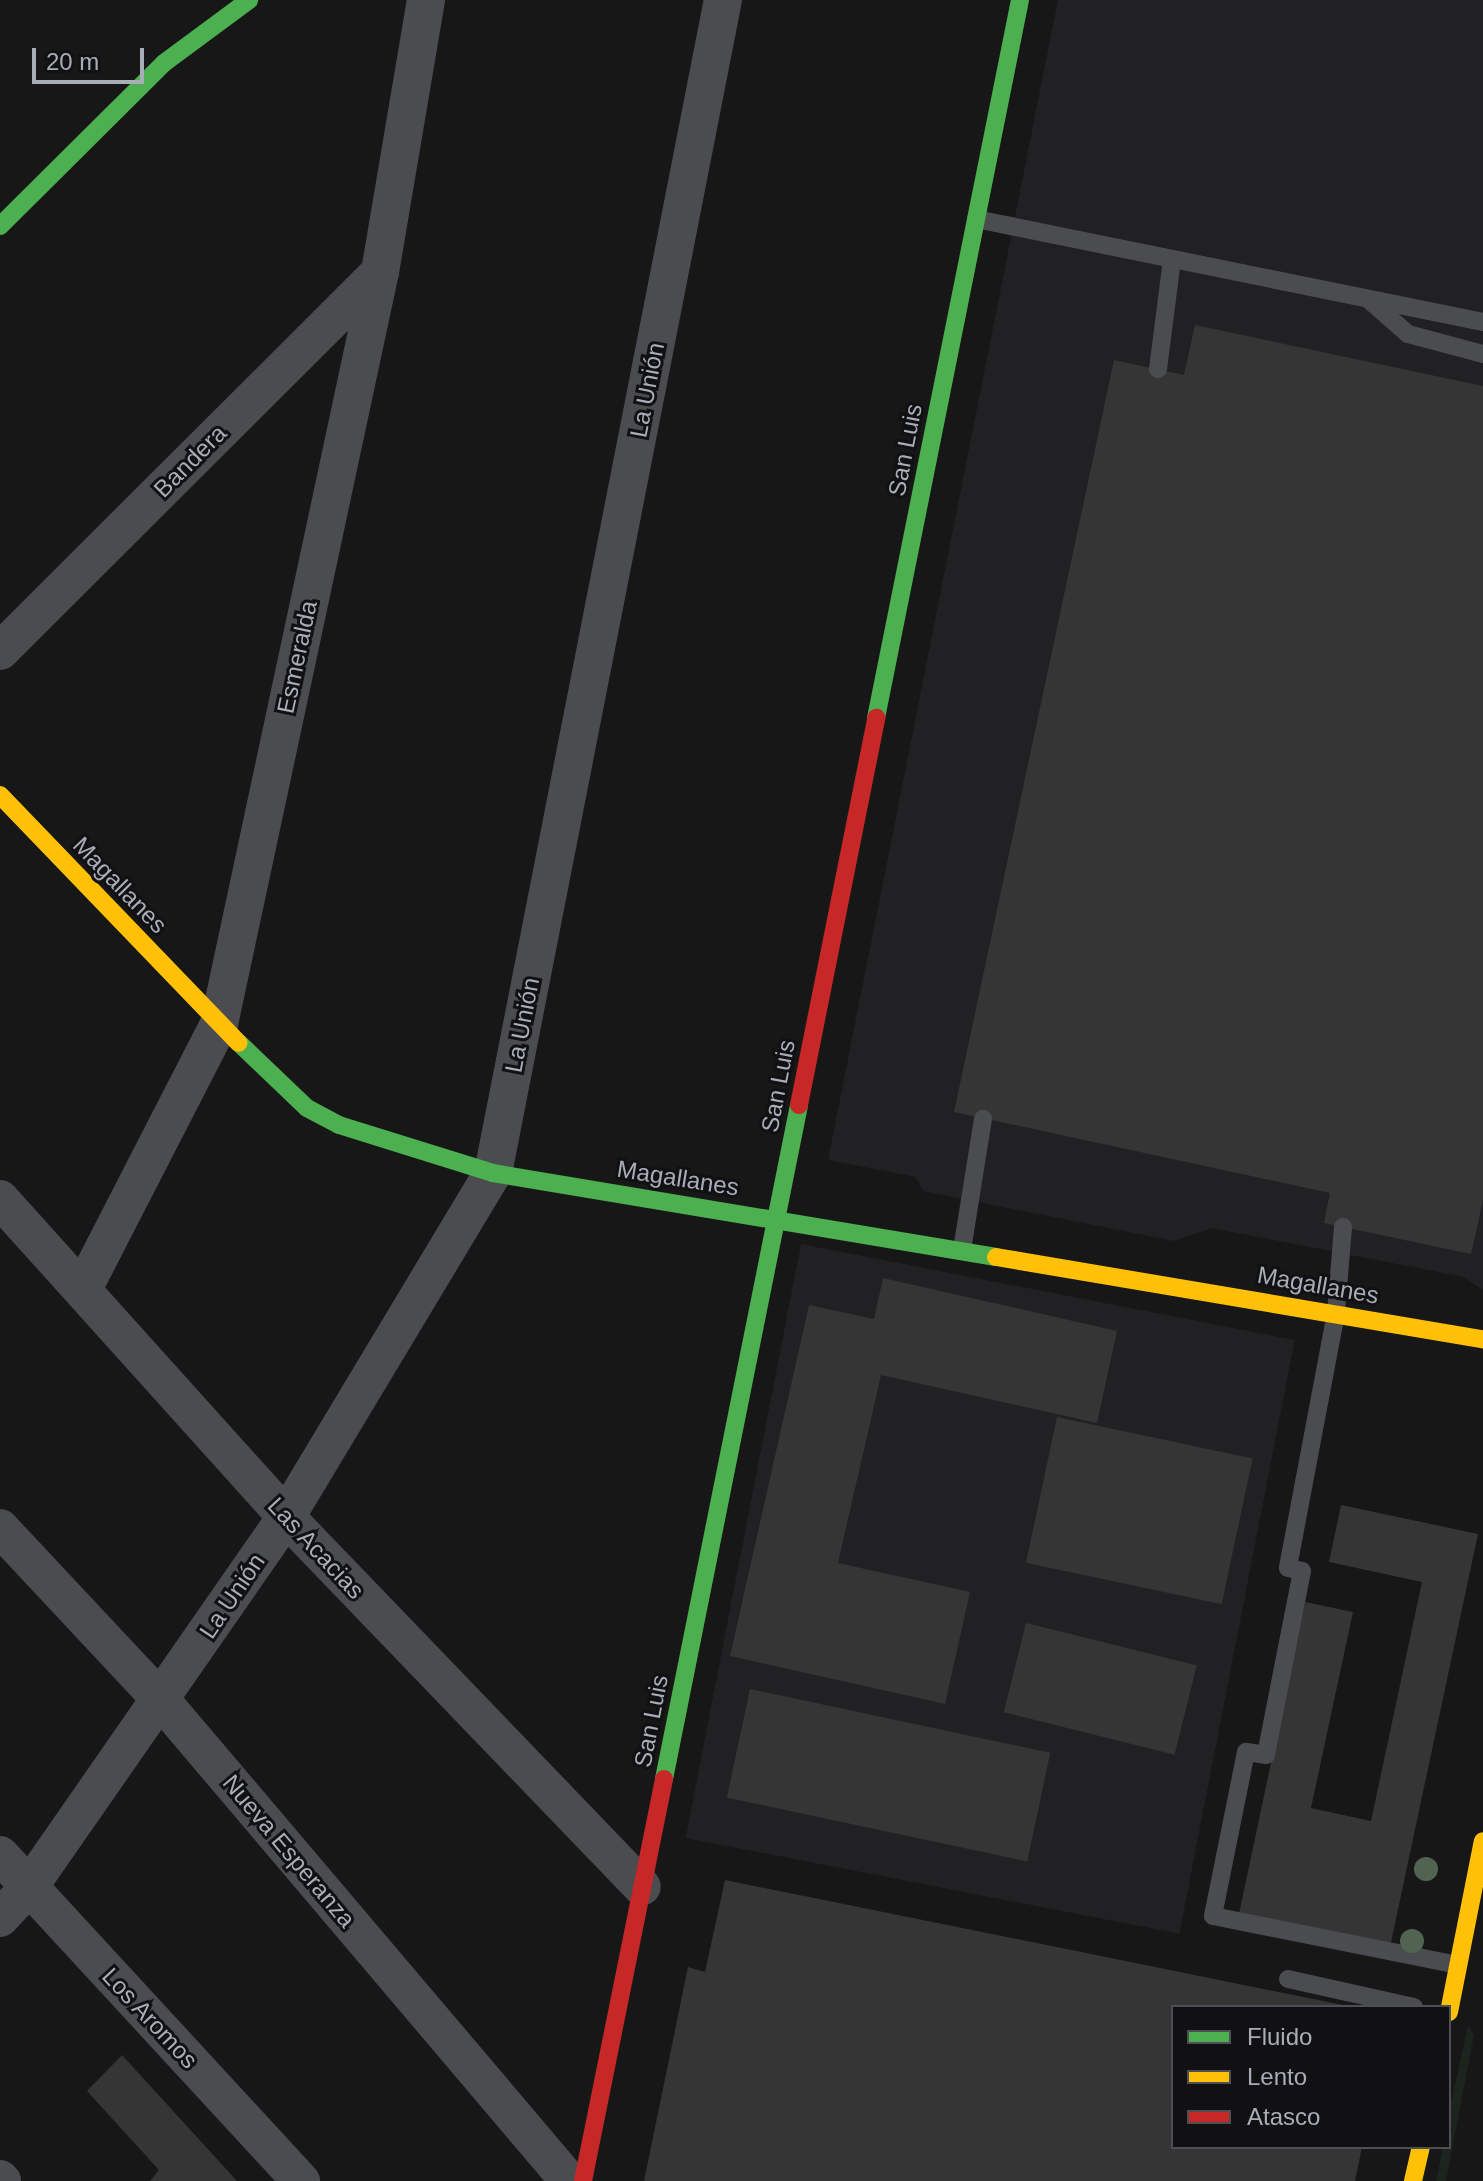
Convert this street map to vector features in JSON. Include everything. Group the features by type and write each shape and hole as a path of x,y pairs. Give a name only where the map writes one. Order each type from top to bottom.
{"street":[{"path":"0,226 164,63 249,0"},
{"name":"Esmeralda","path":"84,1287 219,1024 380,272 426,0"},
{"name":"La Unión","path":"0,1918 29,1887 286,1517 493,1173 723,0"},
{"name":"San Luis","path":"583,2181 1020,0"},
{"name":"Bandera","path":"0,651 380,272"},
{"name":"Magallanes","path":"0,795 219,1024 307,1108 339,1125 493,1173 776,1218 1483,1339"},
{"name":"Las Acacias","path":"0,1199 84,1287 286,1517 642,1887"},
{"name":"Nueva Esperanza","path":"0,1528 161,1700 569,2181"},
{"path":"1451,2005 1483,1841"},
{"name":"Los Aromos","path":"0,1855 301,2181"},
{"path":"1459,1965 1483,1969"},
{"path":"1451,2014 1473,2021"},
{"path":"1413,2181 1421,2149"}],"lane":[{"path":"976,219 1483,322"},
{"path":"1158,369 1172,259"},
{"path":"1368,299 1408,334 1483,354"},
{"path":"962,1250 983,1119"},
{"path":"1343,1227 1336,1313 1288,1568 1302,1571 1266,1755 1246,1752 1213,1916 1459,1965"},
{"path":"1288,1979 1405,2005"}],"shaded area":[{"path":"1058,0 1483,0 1483,1290 1464,1277 1212,1228 1174,1241 923,1191 916,1177 828,1160"},
{"path":"801,1244 1295,1340 1179,1934 686,1838"},
{"path":"1468,2026 1474,2035 1446,2181 1436,2181 1443,2149 1451,2149 1451,2102"}],"building":[{"path":"1195,325 1483,386 1483,1200 1471,1254 1324,1223 1330,1193 954,1112 1114,360 1184,375"},
{"path":"883,1278 1117,1331 1097,1423 881,1375 838,1563 970,1592 945,1704 730,1656 809,1305 874,1319"},
{"path":"1057,1417 1253,1459 1222,1604 1026,1563"},
{"path":"1341,1505 1478,1534 1390,1947 1239,1914 1305,1602 1353,1612 1311,1808 1371,1821 1422,1582 1329,1562"},
{"path":"1026,1623 1197,1666 1175,1755 1004,1712"},
{"path":"750,1689 1050,1753 1027,1861 727,1798"},
{"path":"725,1880 1343,2005 1171,2005 1171,2149 1362,2149 1355,2181 644,2181 688,1967 705,1972"},
{"path":"122,2055 237,2181 150,2181 159,2170 87,2091"}],"traffic: fast":[{"path":"0,226 164,63 249,0"},
{"path":"876,718 1020,0"},
{"path":"239,1043 307,1108 339,1125 493,1173 996,1257"},
{"path":"664,1779 799,1105"}],"traffic: slow":[{"path":"0,795 239,1043"},
{"path":"996,1257 1483,1339"},
{"path":"1450,2005 1483,1841"},
{"path":"1413,2181 1421,2149"}],"traffic: jam":[{"path":"799,1105 876,718"},
{"path":"583,2181 664,1779"}]}
